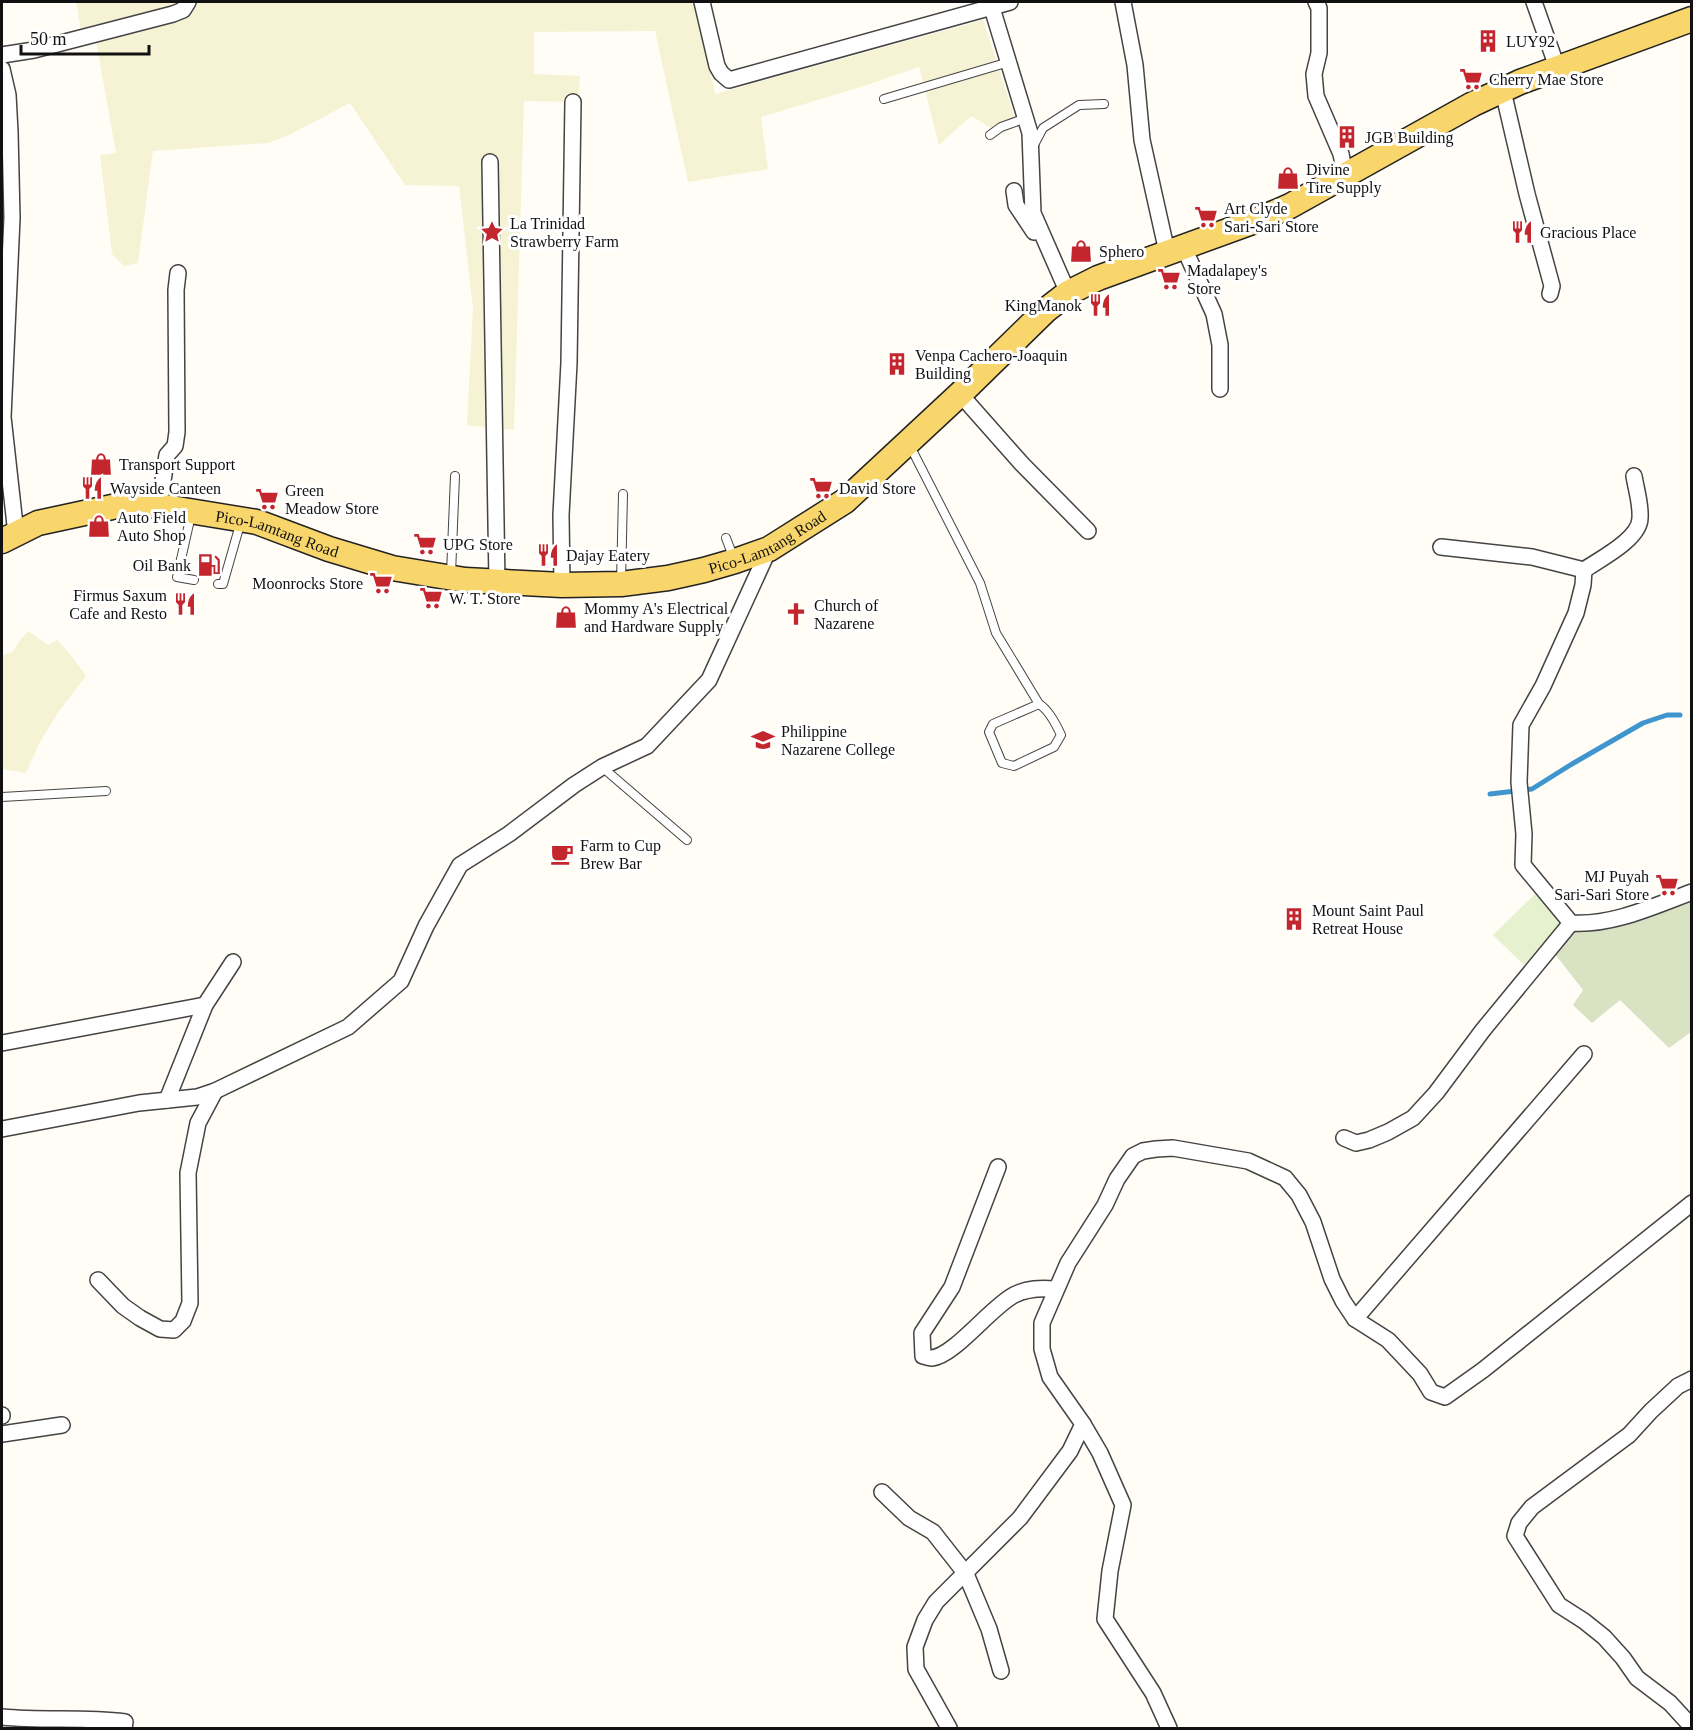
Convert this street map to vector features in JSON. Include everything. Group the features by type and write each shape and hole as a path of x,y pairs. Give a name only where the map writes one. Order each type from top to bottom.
{"main road":[{"name":"Pico-Lamtang Road","path":"9,537 38,523 126,504 159,506 256,522 329,549 392,568 450,578 562,585 621,584 695,572 735,561 769,549 845,501 1046,310 1068,293 1098,278 1290,206 1473,104 1520,82 1692,19"}],"street":[{"path":"2,55 34,50 173,14 183,10 188,2"},
{"path":"702,2 717,66 729,80 1010,2"},
{"path":"1123,2 1136,65 1142,140 1162,223 1175,250 1215,314 1220,345 1220,389"},
{"path":"1316,2 1319,19 1319,53 1314,74 1316,96 1341,154 1345,174"},
{"path":"1534,2 1557,67"},
{"path":"992,8 1030,133 1033,213 1068,293"},
{"path":"2,78 10,132 3,417 9,537"},
{"path":"1503,91 1527,194 1552,286 1550,294"},
{"path":"562,585 561,515 569,363 573,102"},
{"path":"490,162 497,582"},
{"path":"1014,191 1017,205 1034,233 1042,256 1050,254"},
{"path":"159,506 167,455 175,446 177,432 176,290 178,273"},
{"path":"960,394 1022,464 1088,531"},
{"path":"1441,547 1532,557 1584,570 1626,541 1638,527 1641,520 1634,476"},
{"path":"2,1128 197,1097 348,1027 401,981 426,926 460,865 509,834 602,767 647,746 709,680 769,549"},
{"path":"1584,570 1576,613 1543,686 1521,725 1520,799 1524,834 1523,865 1571,923 1587,924 1623,916 1692,892"},
{"path":"1344,1138 1356,1143 1368,1140 1413,1118 1436,1093 1483,1030 1571,923"},
{"path":"167,1100 205,1005 233,962"},
{"path":"2,1043 205,1005"},
{"path":"1355,1318 1584,1054"},
{"path":"98,1280 123,1306 159,1329 174,1330 183,1321 190,1303 188,1173 198,1123 215,1090"},
{"path":"1169,1728 1153,1693 1105,1619 1110,1571 1123,1505 1100,1453 1050,1377 1042,1349 1042,1323 1055,1290 1068,1263 1133,1156 1143,1151 1173,1148 1248,1161 1285,1178 1299,1194 1313,1222 1332,1279 1355,1318 1388,1340 1420,1374 1431,1392 1445,1397 1483,1370 1692,1203"},
{"path":"998,1167 952,1287 922,1333 923,1356 932,1358 947,1352 991,1312 1014,1295 1040,1287 1055,1290"},
{"path":"1692,1379 1678,1386 1629,1435 1532,1507 1519,1523 1515,1536 1559,1605 1604,1637 1637,1678 1670,1703 1692,1727"},
{"path":"949,1728 916,1670 915,1647 925,1620 936,1602 1020,1518 1070,1451 1083,1424"},
{"path":"2,1434 62,1425"},
{"path":"882,1492 909,1518 933,1532 966,1574 989,1629 1001,1671"},
{"path":"2,1717 29,1724 101,1719 125,1722 124,1728"}],"lane":[{"path":"884,99 1009,62"},
{"path":"1030,152 1043,128 1079,105 1104,104"},
{"path":"990,135 1001,127 1026,118"},
{"path":"908,443 980,583 996,633 1039,704 1045,708 1061,735 1054,747 1014,766 1002,763 989,732 993,724 1039,704"},
{"path":"450,578 455,476"},
{"path":"621,584 623,494"},
{"path":"192,511 177,577 194,580"},
{"path":"218,584 223,584 242,519"},
{"path":"726,538 735,561"},
{"path":"602,767 687,840"},
{"path":"2,797 106,791"}],"shaded area":[{"name":"La Trinidad Strawberry Farm","path":"76,2 694,2 715,94 983,20 1018,127 1000,133 971,116 939,145 919,67 761,117 768,169 688,182 655,31 534,32 534,74 580,76 578,102 524,101 514,430 467,425 473,308 459,186 405,185 350,103 289,135 268,143 153,151 138,263 124,266 112,254 100,155 116,153 95,35 82,36"},
{"path":"28,631 48,645 57,640 86,676 59,711 40,742 26,773 2,769 2,655 13,652"}],"green space":[{"path":"1538,891 1566,921 1526,967 1493,935"},
{"path":"1691,897 1691,1032 1669,1048 1620,1000 1592,1023 1573,1005 1583,990 1555,954 1573,927"}],"waterway":[{"path":"1490,794 1532,789 1643,723 1667,715 1680,715"}],"place":[{"name":"LUY92","path":"1488,41"},
{"name":"Cherry Mae Store","path":"1471,79"},
{"name":"JGB Building","path":"1347,137"},
{"name":"Divine Tire Supply","path":"1288,178"},
{"name":"Art Clyde Sari-Sari Store","path":"1206,217"},
{"name":"La Trinidad Strawberry Farm","path":"492,232"},
{"name":"Gracious Place","path":"1522,232"},
{"name":"Sphero","path":"1081,251"},
{"name":"Madalapey's Store","path":"1169,279"},
{"name":"KingManok","path":"1100,305"},
{"name":"Venpa Cachero-Joaquin Building","path":"897,364"},
{"name":"Transport Support","path":"101,464"},
{"name":"Wayside Canteen","path":"92,488"},
{"name":"David Store","path":"821,488"},
{"name":"Green Meadow Store","path":"267,499"},
{"name":"Auto Field Auto Shop","path":"99,526"},
{"name":"UPG Store","path":"425,544"},
{"name":"Dajay Eatery","path":"548,555"},
{"name":"Oil Bank","path":"209,565"},
{"name":"Moonrocks Store","path":"381,583"},
{"name":"W. T. Store","path":"431,598"},
{"name":"Firmus Saxum Cafe and Resto","path":"185,604"},
{"name":"Church of Nazarene","path":"796,614"},
{"name":"Mommy A's Electrical and Hardware Supply","path":"566,617"},
{"name":"Philippine Nazarene College","path":"763,740"},
{"name":"Farm to Cup Brew Bar","path":"562,854"},
{"name":"MJ Puyah Sari-Sari Store","path":"1667,885"},
{"name":"Mount Saint Paul Retreat House","path":"1294,919"}]}
